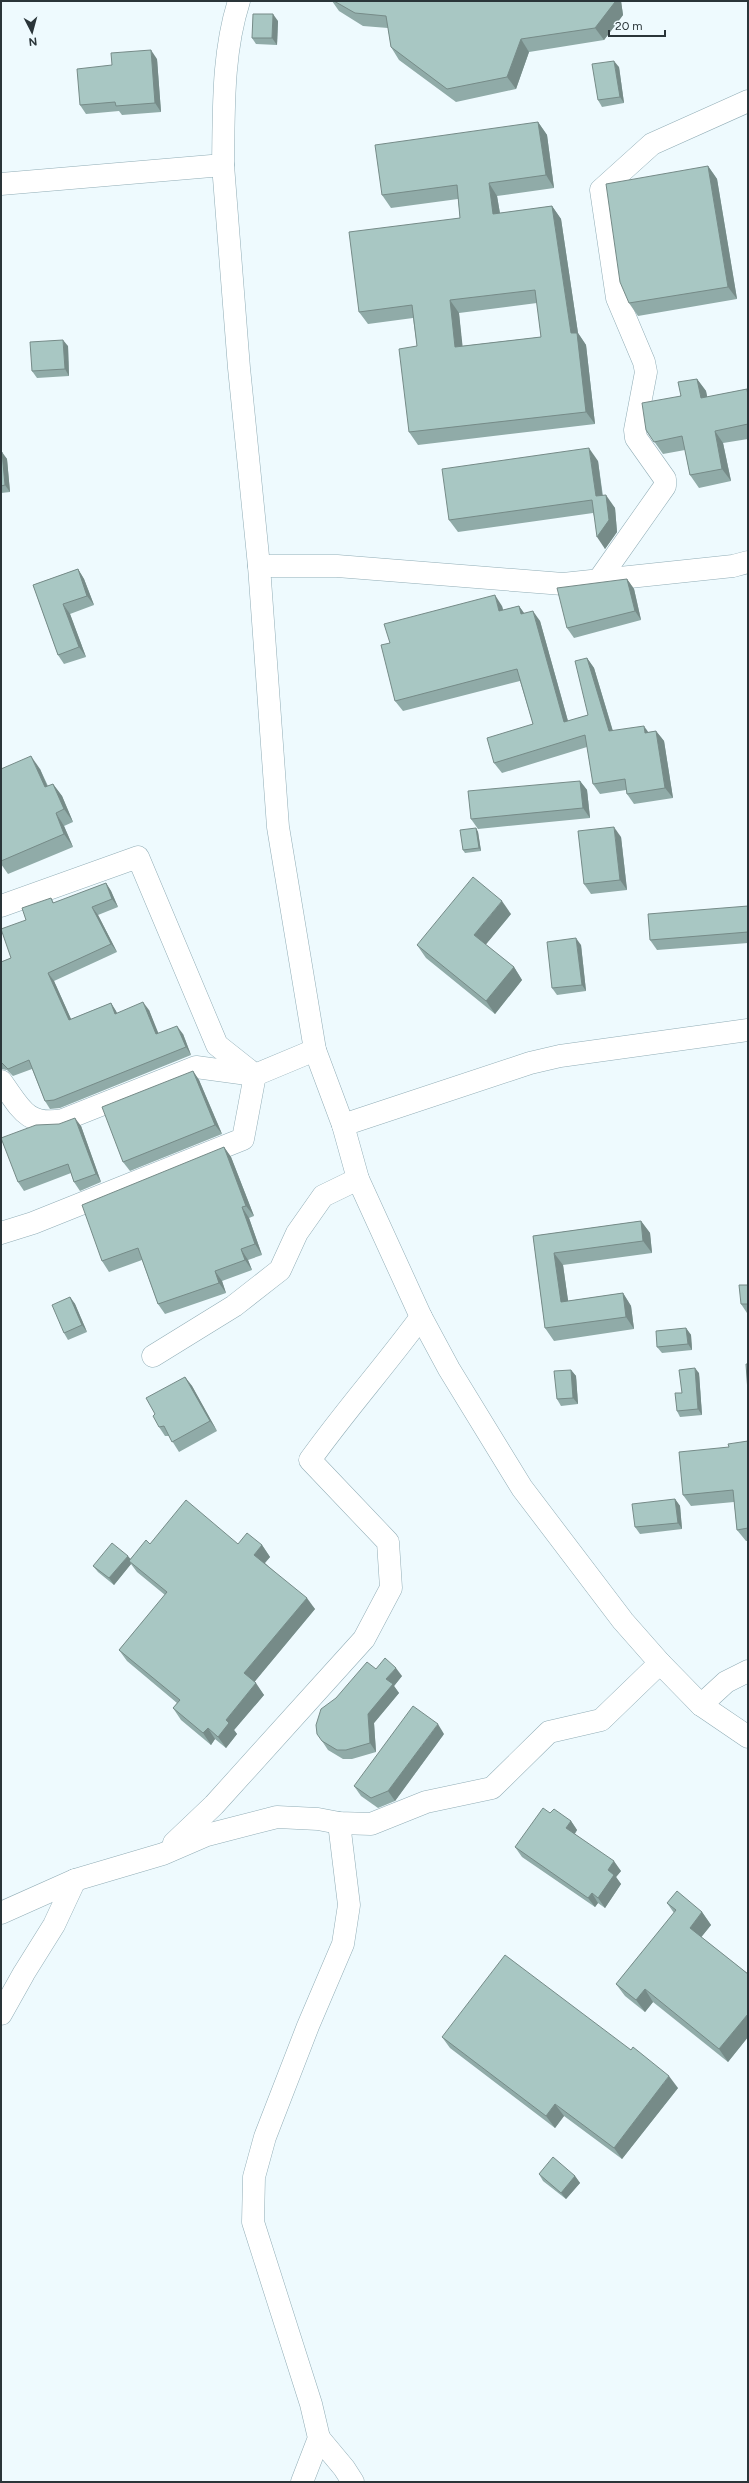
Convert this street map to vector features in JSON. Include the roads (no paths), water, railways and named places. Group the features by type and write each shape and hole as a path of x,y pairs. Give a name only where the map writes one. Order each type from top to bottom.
{"street":[{"path":"239,1 230,41 225,86 223,165 239,368 259,566 278,827 315,1050 343,1125 358,1179 421,1317 449,1369 522,1488 623,1622 660,1663 701,1705 748,1737"},
{"path":"598,581 665,486 665,479 636,438 635,430 646,372 644,362 617,298 601,190 652,144 748,100"},
{"path":"1,184 223,165"},
{"path":"259,566 337,566 563,584 733,566 748,562"},
{"path":"1,906 138,857 217,1045 255,1075"},
{"path":"343,1125 530,1063 560,1056 748,1030"},
{"path":"1,1081 27,1116 46,1124 63,1120 196,1067 255,1075 315,1050"},
{"path":"1,1233 33,1223 243,1139 255,1075"},
{"path":"153,1356 234,1306 280,1270 297,1233 323,1196 358,1179"},
{"path":"163,1854 214,1805 316,1694 364,1639 374,1624 391,1588 388,1542 310,1460 336,1423 391,1358 421,1317"},
{"path":"1,1913 75,1880 163,1854 207,1835 277,1817 318,1819 339,1824 371,1824 426,1802 492,1788 549,1732 601,1720 660,1663"},
{"path":"701,1705 726,1682 748,1671"},
{"path":"339,1824 349,1905 343,1944 308,2026 264,2137 254,2177 252,2222 311,2404 319,2438 354,2482"},
{"path":"1,2014 24,1973 54,1925 75,1880"},
{"path":"302,2482 319,2438"}]}
